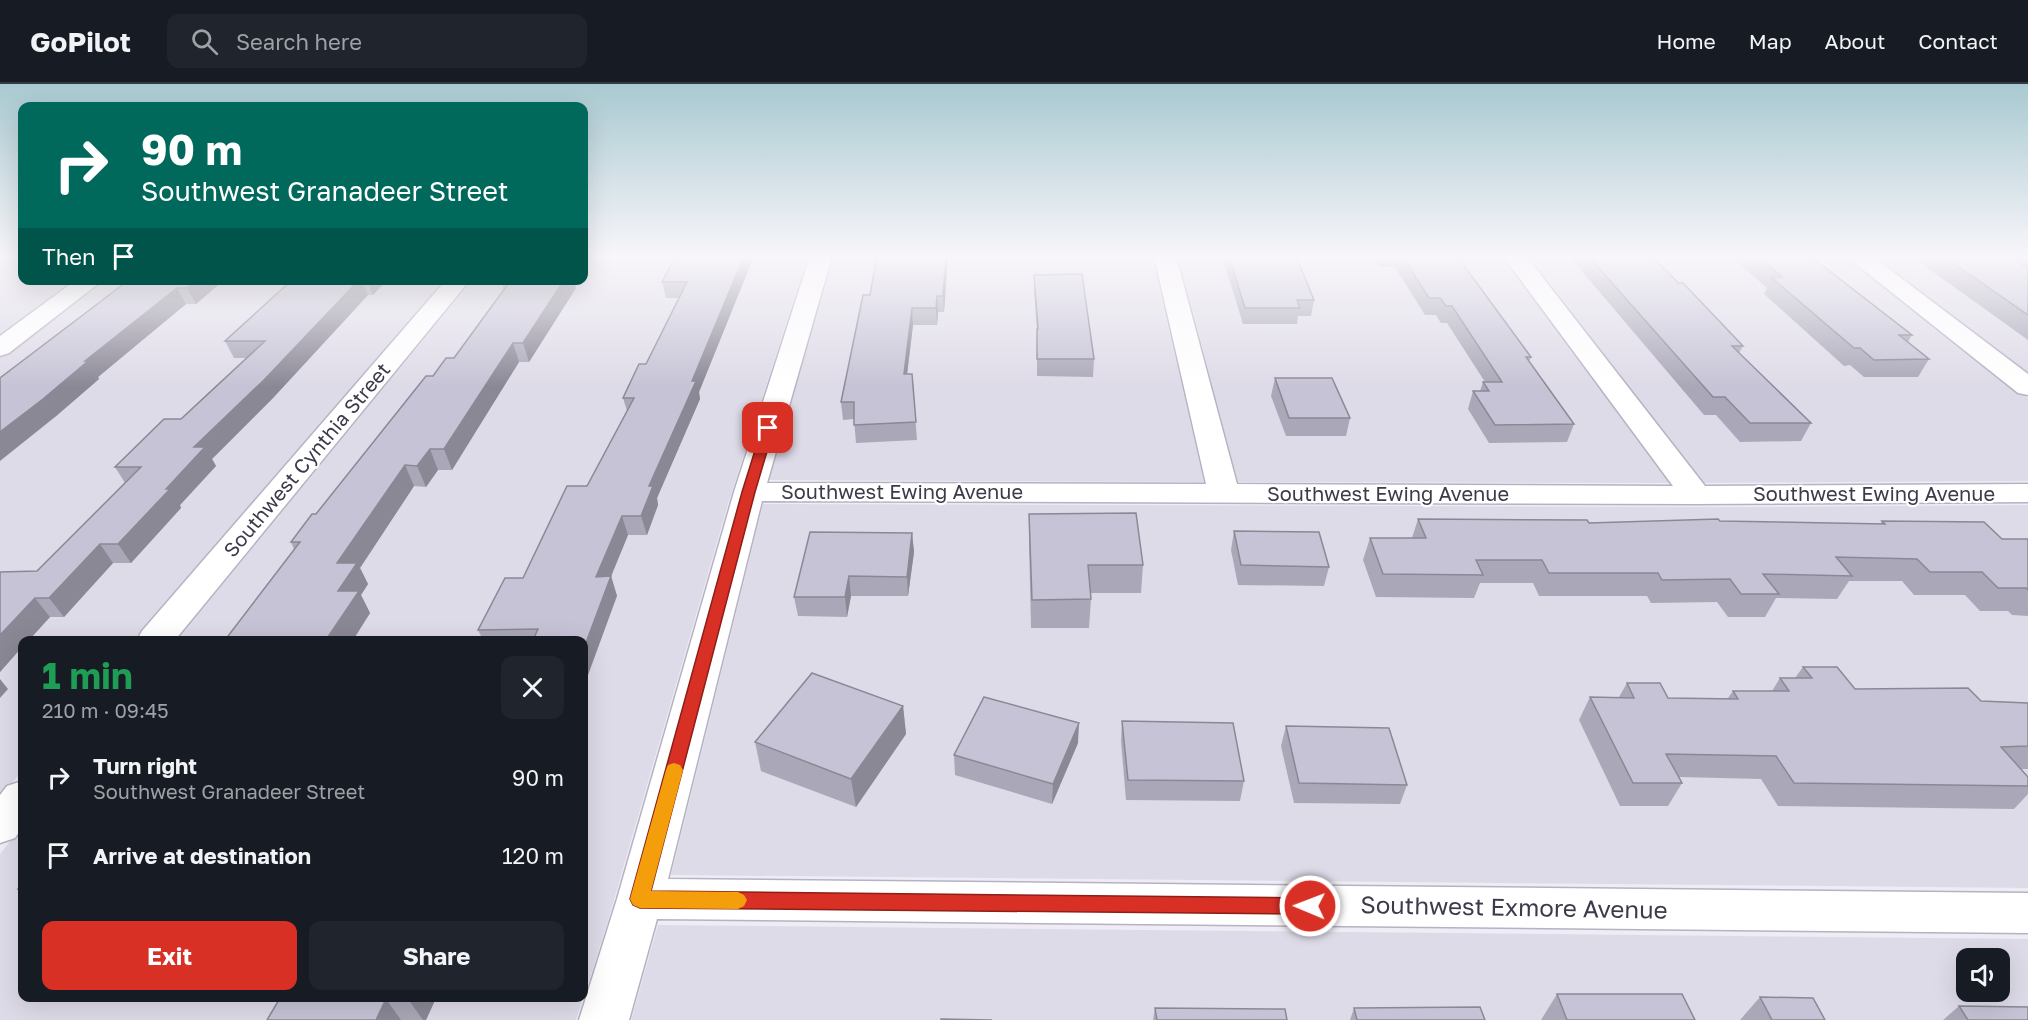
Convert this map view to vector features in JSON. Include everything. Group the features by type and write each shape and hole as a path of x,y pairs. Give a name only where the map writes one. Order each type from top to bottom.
{"street":[{"path":"0,348 65,300"},
{"name":"Southwest Cynthia Street","path":"158,636 442,300"},
{"path":"604,1020 640,899 748,492 807,300"},
{"path":"1176,300 1224,494"},
{"path":"1547,300 1696,495"},
{"path":"1914,300 2028,387"},
{"name":"Southwest Ewing Avenue","path":"748,492 1696,495 2028,493"},
{"path":"0,825 18,803"},
{"name":"Southwest Exmore Avenue","path":"640,899 2028,913"}],"shaded area":[{"path":"0,300 53,300 0,337"},
{"path":"80,300 430,300 138,636 18,636 18,776 0,797 0,358"},
{"path":"457,300 794,300 728,504 588,984 588,636 179,636"},
{"path":"821,300 1162,300 1204,482 769,480"},
{"path":"1190,300 1534,300 1670,483 1238,482"},
{"path":"1561,300 1901,300 2028,398 2028,481 1704,483"},
{"path":"1927,300 2028,300 2028,375"},
{"path":"763,504 1723,507 2028,505 2028,888 671,875"},
{"path":"18,831 18,1002 582,1002 576,1020 0,1020 0,854"},
{"path":"658,925 2028,939 2028,1020 631,1020"}],"building":[{"path":"103,300 162,300 0,432 0,378"},
{"path":"270,300 340,300 264,380 194,447 205,447 166,489 170,489 118,544 100,544 49,598 35,598 0,635 0,572 37,571 141,467 115,467 164,419 181,419 265,341 225,341"},
{"path":"497,300 551,300 523,343 513,343 444,449 430,449 417,466 405,465 337,563 357,563 338,591 359,591 329,636 228,636 300,542 291,542 312,514 316,514 426,376 433,376 446,358 454,358"},
{"path":"678,300 726,300 692,381 696,381 649,486 653,486 641,516 622,516 596,577 611,576 588,637 535,636 538,629 478,630 505,578 523,578 567,486 587,486 634,398 623,398 639,364 646,364"},
{"path":"862,300 937,300 936,308 912,308 904,374 912,374 916,422 854,425 854,402 841,402"},
{"path":"1036,300 1086,300 1094,359 1037,359"},
{"path":"1242,300 1314,300 1297,300 1300,308 1245,308"},
{"path":"1441,300 1489,300 1531,357 1526,357 1574,424 1495,425 1473,391 1489,391 1483,382 1502,382 1452,306 1446,306"},
{"path":"1627,300 1699,300 1743,346 1732,346 1811,423 1750,423 1725,397 1713,397"},
{"path":"1797,300 1866,300 1912,335 1899,335 1929,359 1874,360 1860,348 1854,348"},
{"path":"2006,300 2028,300 2028,315"},
{"path":"1275,378 1332,378 1350,418 1289,418"},
{"path":"1136,513 1143,565 1088,565 1091,599 1032,600 1029,514"},
{"path":"1418,519 1587,520 1589,523 1718,519 1720,521 1885,524 1882,521 1984,522 2002,539 2028,539 2028,590 2026,588 1998,588 1982,572 1930,572 1917,559 1836,557 1852,576 1763,574 1779,594 1741,594 1730,579 1662,580 1658,573 1549,573 1542,560 1476,560 1483,575 1383,574 1370,538 1426,538"},
{"path":"1234,531 1319,532 1329,567 1241,565"},
{"path":"810,532 912,533 907,577 849,576 845,597 794,597"},
{"path":"1803,667 1837,667 1855,689 1968,688 1981,701 2028,703 2028,746 2001,747 2028,777 2028,786 1794,783 1776,756 1666,754 1682,783 1633,783 1590,697 1634,698 1627,683 1660,683 1668,698 1738,699 1733,691 1789,691 1780,678 1812,678"},
{"path":"812,673 903,706 851,779 755,742"},
{"path":"984,697 1079,723 1053,784 954,755"},
{"path":"1122,721 1233,723 1244,781 1128,780"},
{"path":"1286,726 1389,728 1407,785 1299,783"},
{"path":"1557,994 1682,994 1695,1020 1567,1020"},
{"path":"1760,997 1813,998 1825,1020 1772,1020"},
{"path":"278,1002 385,1002 376,1020 267,1020"},
{"path":"1959,1006 2028,1007 2028,1020 1968,1020"},
{"path":"1480,1007 1485,1020 1357,1020 1354,1008"},
{"path":"1155,1008 1285,1009 1287,1020 1157,1020"},
{"path":"941,1019 992,1020 941,1020"}],"slow traffic":[{"path":"674,770 640,899 738,900"}],"route":[{"path":"768,428 748,492 640,899 1310,906"}]}
